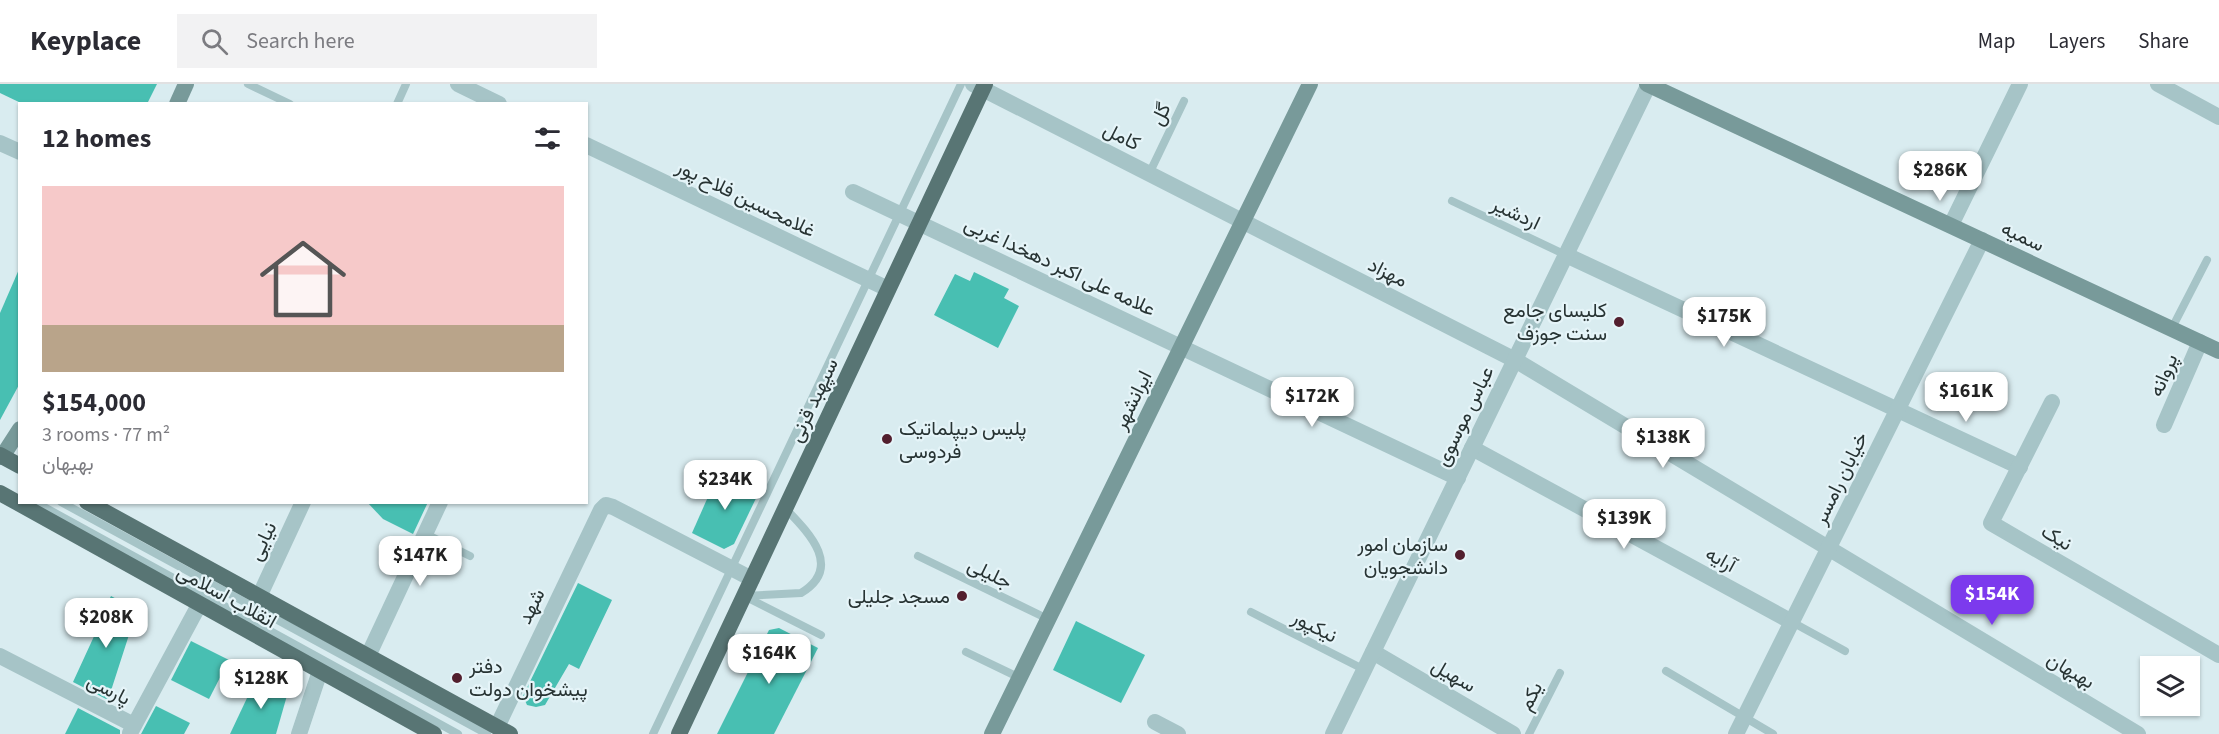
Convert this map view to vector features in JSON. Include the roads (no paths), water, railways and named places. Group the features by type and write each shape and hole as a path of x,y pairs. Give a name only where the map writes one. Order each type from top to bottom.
{"main road":[{"path":"178,102 186,84"},
{"name":"ایرانشهر","path":"992,734 1310,84"},
{"name":"سمیه","path":"1648,84 2219,351"},
{"name":"سپهبد قرنی","path":"679,734 920,222 980,86"},
{"path":"18,432 1,458 18,465"},
{"name":"انقلاب اسلامی","path":"0,491 18,501"},
{"name":"انقلاب اسلامی","path":"23,504 199,605 434,734"},
{"name":"انقلاب اسلامی","path":"91,504 368,656 498,732"}],"street":[{"path":"458,84 492,102"},
{"name":"عباس موسوی","path":"1334,734 1648,84"},
{"path":"1951,225 2020,84"},
{"path":"2158,84 2219,117"},
{"name":"کامل","path":"980,86 1243,222"},
{"path":"0,142 18,151"},
{"name":"غلامحسین فلاح‌ پور","path":"588,146 888,289"},
{"name":"علامه علی اکبر دهخدا غربی","path":"853,192 1458,478"},
{"name":"مهزاد","path":"1243,222 1515,360 1828,549"},
{"name":"خیابان رامسر","path":"1736,734 1982,240"},
{"path":"1566,255 2020,467"},
{"name":"پروانه","path":"2164,425 2200,342"},
{"name":"نیک","path":"2052,402 1991,523 2219,655"},
{"name":"آرایه","path":"1472,448 1792,622"},
{"name":"نیایی","path":"259,597 302,504"},
{"path":"368,656 439,504"},
{"name":"شهد","path":"498,732 601,510 606,505 731,567"},
{"name":"بهبهان","path":"1828,549 2138,734"},
{"path":"731,567 752,579"},
{"path":"132,730 199,605"},
{"name":"سهیل","path":"1373,652 1513,734"},
{"name":"پارسی","path":"0,657 132,730"},
{"path":"299,734 320,671"},
{"path":"1155,723 1178,734"}],"lane":[{"path":"248,84 286,102"},
{"path":"398,102 406,84"},
{"path":"653,734 961,84"},
{"name":"گل","path":"1149,174 1184,101"},
{"name":"اردشیر","path":"1452,201 1566,255"},
{"path":"2172,328 2207,260"},
{"path":"1,458 18,474"},
{"path":"0,491 18,494"},
{"path":"40,504 458,734"},
{"path":"65,504 498,732"},
{"path":"744,596 801,594 813,584 818,576 820,550 809,533 785,508"},
{"path":"426,534 470,556"},
{"name":"جلیلی","path":"918,556 1048,619"},
{"path":"744,596 821,635"},
{"name":"نیکپور","path":"1251,612 1365,670"},
{"path":"1792,622 1845,651"},
{"path":"966,652 1020,678"},
{"path":"1666,671 1773,734"},
{"name":"یکم","path":"1529,734 1560,673"}],"place":[{"name":"کلیسای جامع سنت جوزف","path":"1619,322"},
{"name":"پلیس دیپلماتیک فردوسی","path":"887,439"},
{"name":"سازمان امور دانشجویان","path":"1460,555"},
{"name":"مسجد جلیلی","path":"962,596"},
{"name":"دفتر پیشخوان دولت","path":"457,678"}]}
